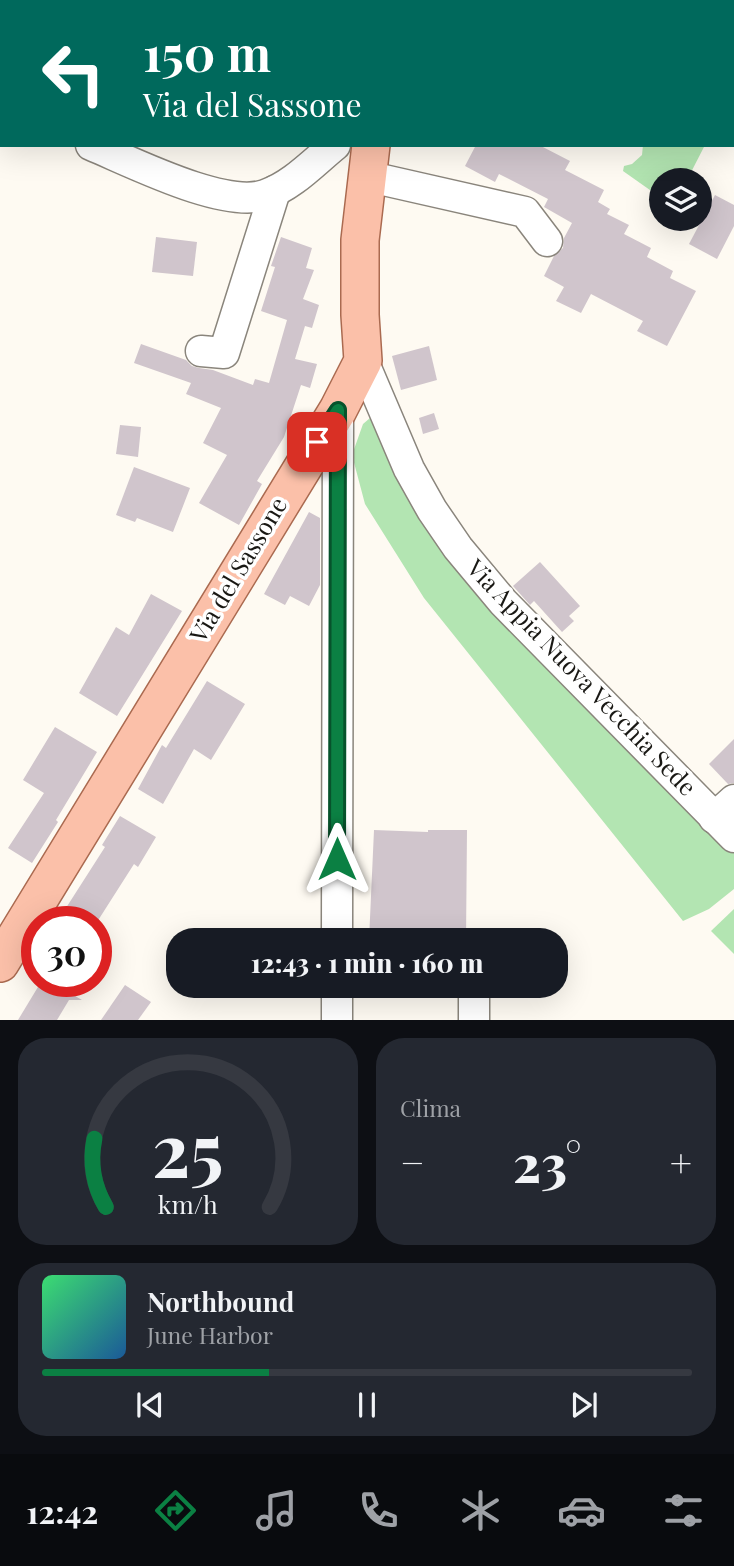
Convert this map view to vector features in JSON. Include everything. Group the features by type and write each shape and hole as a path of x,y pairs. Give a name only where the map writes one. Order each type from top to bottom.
{"main road":[{"name":"Via del Sassone","path":"0,963 338,410 363,361 359,277 369,161"}],"street":[{"path":"96,147 219,195 251,198 275,191 332,147"},
{"path":"369,161 525,212 547,241"},
{"path":"201,351 224,352 275,191"},
{"name":"Via Appia Nuova Vecchia Sede","path":"363,361 409,469 458,548 503,601 727,818"},
{"path":"337,928 338,410"},
{"path":"337,998 337,1020"},
{"path":"474,998 474,1020"}],"green space":[{"path":"643,147 704,147 693,168 649,168 649,189 623,171 624,166 632,164 642,155"},
{"path":"377,412 496,609 734,852 734,889 709,909 683,921 424,598 365,504 352,455 363,424"},
{"path":"734,909 734,954 711,931"}],"building":[{"path":"475,147 543,147 570,161 565,170 604,190 598,202 610,209 607,214 629,225 624,234 651,248 647,257 673,271 670,278 696,291 667,346 637,331 643,321 591,294 581,313 556,301 564,287 544,276 554,256 563,248 564,238 572,223 544,207 548,199 499,174 495,182 465,166"},
{"path":"715,195 734,205 734,226 717,259 689,244 696,231 712,231 712,201"},
{"path":"156,237 197,242 193,276 152,272"},
{"path":"281,237 312,248 306,268 314,270 303,299 319,305 312,328 305,326 295,359 317,364 310,388 301,385 284,437 257,481 262,484 239,525 199,503 227,455 203,443 221,408 186,394 191,383 134,363 141,344 186,360 192,366 213,370 253,385 255,379 269,383 287,320 261,311"},
{"path":"429,346 437,380 401,390 392,356"},
{"path":"434,413 439,429 423,434 419,418"},
{"path":"120,425 141,427 138,457 116,454"},
{"path":"134,467 190,488 173,532 137,518 135,522 116,515"},
{"path":"309,512 320,518 320,585 309,606 290,596 285,605 264,594"},
{"path":"540,562 580,606 569,616 574,621 562,632 534,601 530,605 513,586"},
{"path":"151,594 182,611 117,716 79,693 116,627 129,635"},
{"path":"207,681 245,704 211,760 194,749 163,804 138,789 162,745 166,748"},
{"path":"55,727 97,752 32,863 8,848 44,793 23,780"},
{"path":"734,739 734,783 728,784 709,764"},
{"path":"120,816 156,837 138,867 134,864 107,906 67,906 105,847 102,845"},
{"path":"374,830 467,830 466,928 370,928"},
{"path":"125,985 151,1002 138,1020 101,1020"},
{"path":"32,997 77,997 82,1000 69,1000 57,1020 18,1020"}],"route":[{"path":"317,442 338,410 337,859"}]}
